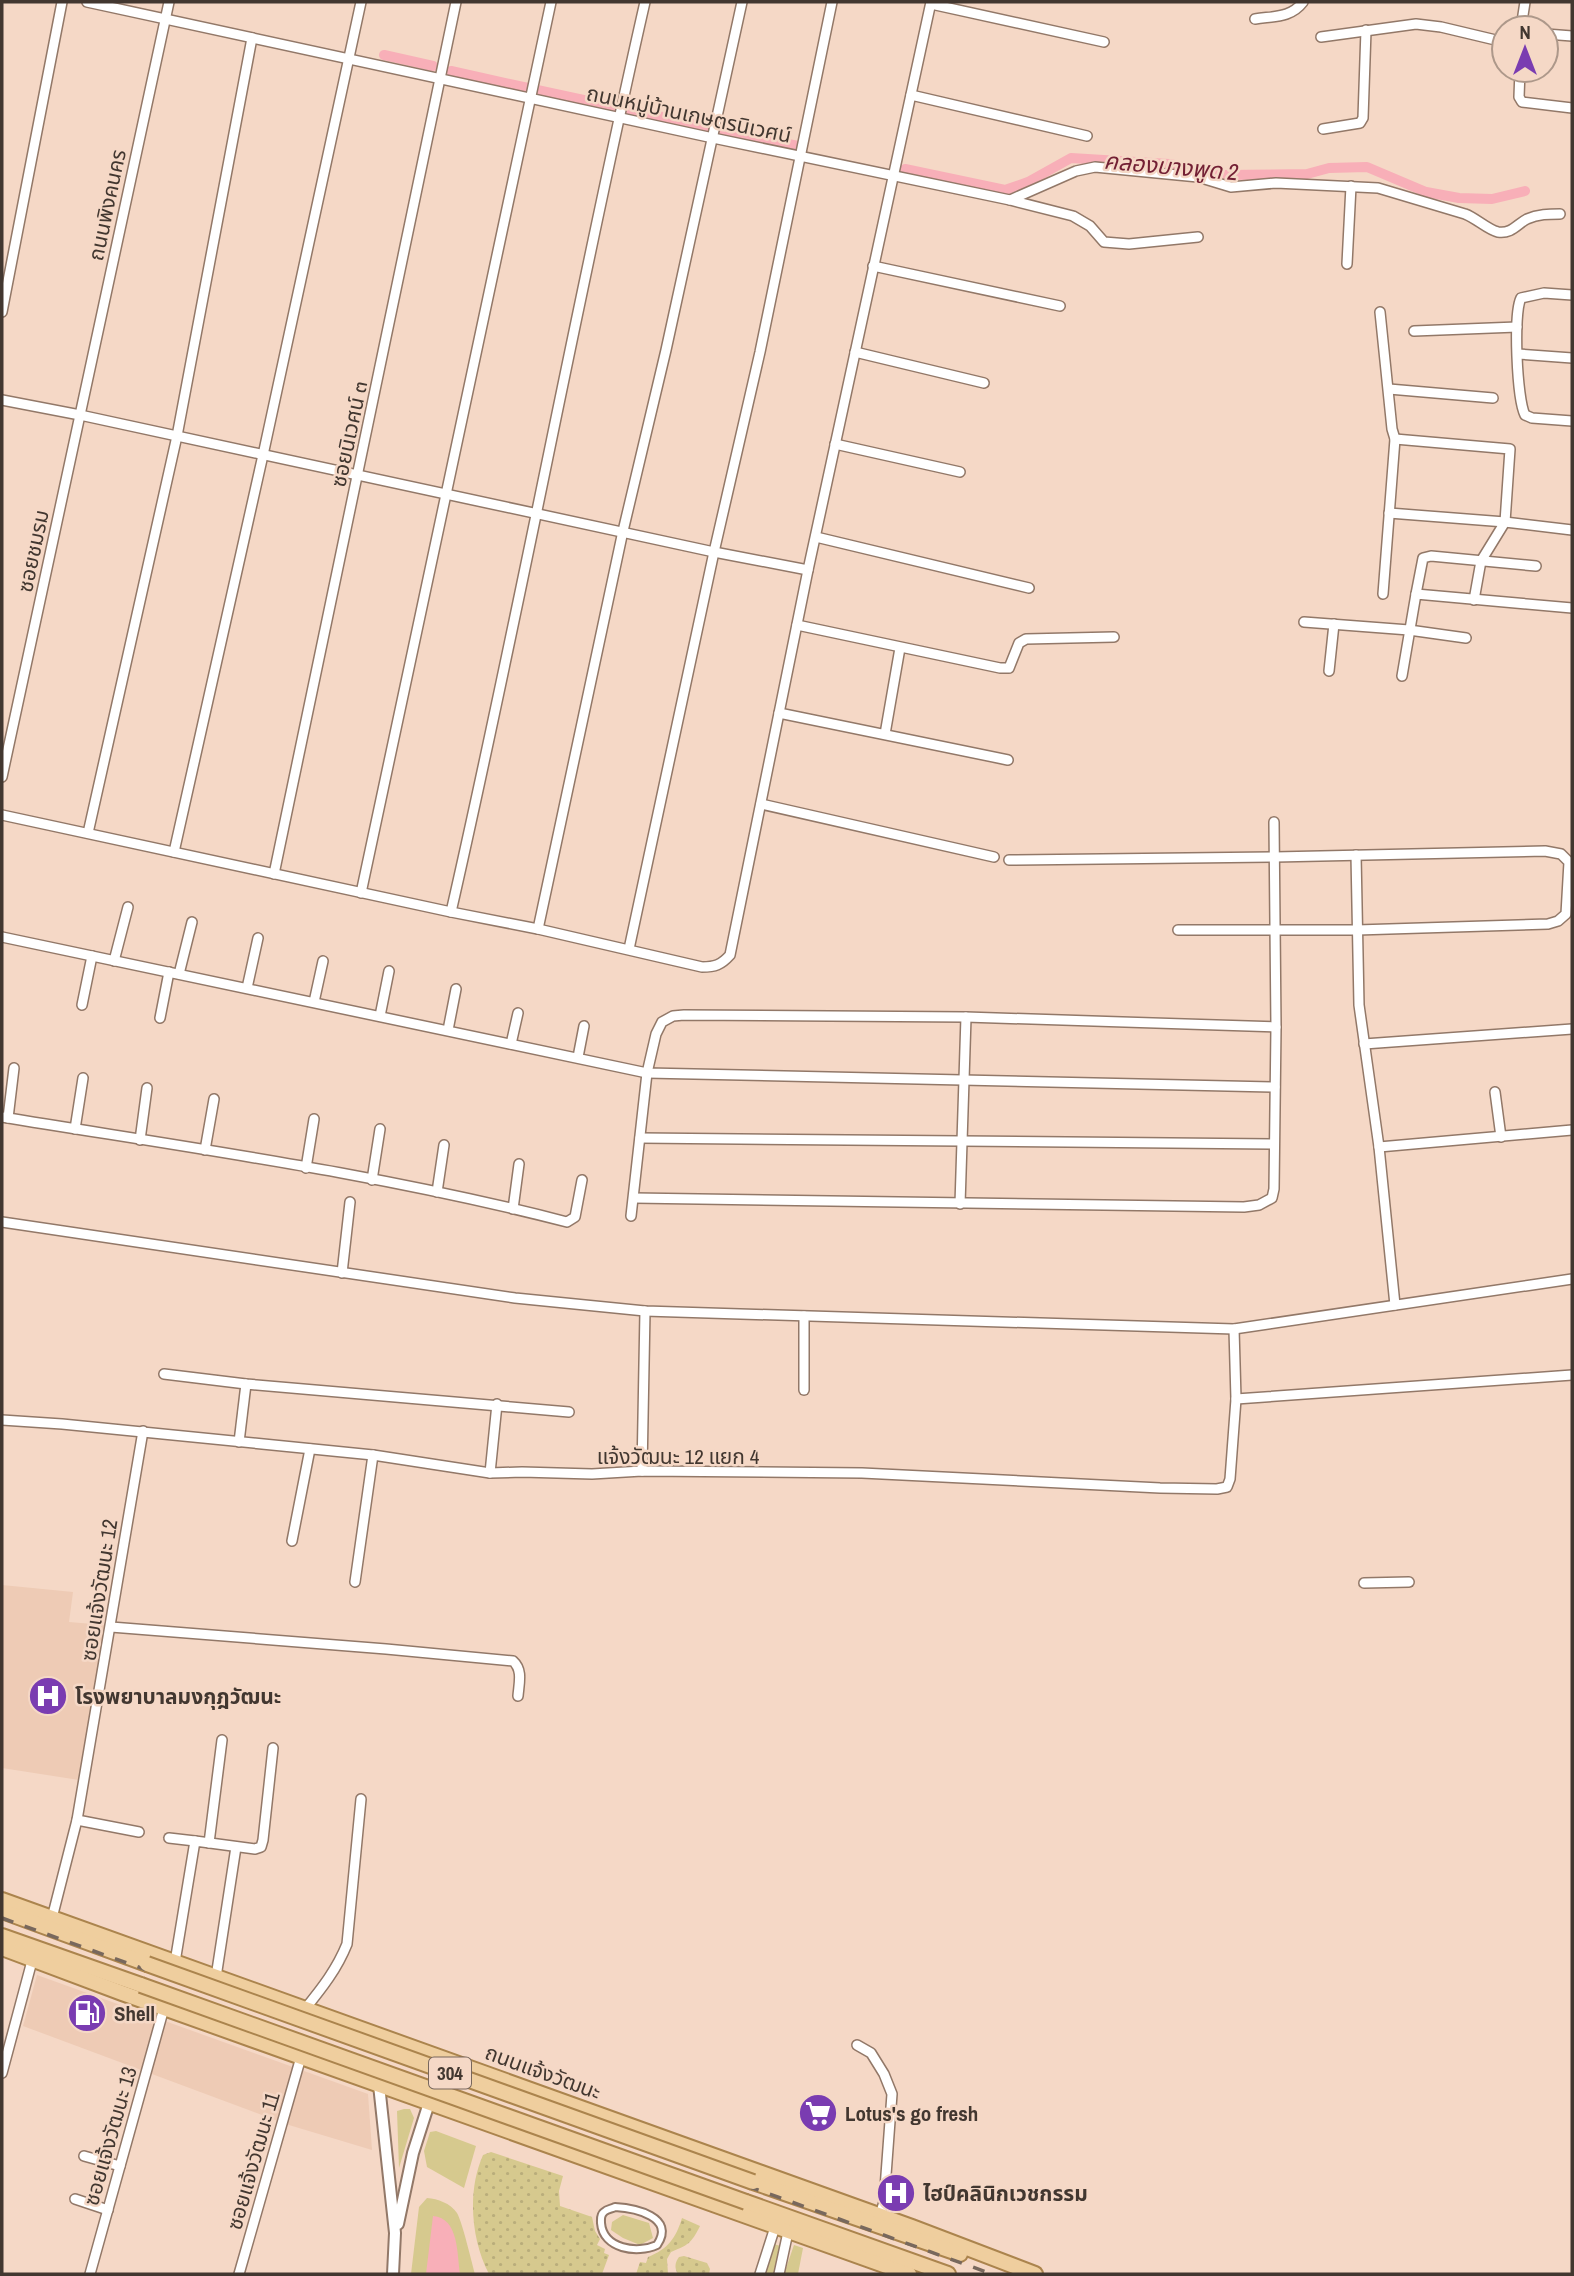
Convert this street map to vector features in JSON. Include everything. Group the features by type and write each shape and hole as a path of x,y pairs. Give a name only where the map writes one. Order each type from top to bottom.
{"main road":[{"name":"ถนนแจ้งวัฒนะ","path":"2,1900 880,2215 1035,2274"},
{"name":"ถนนแจ้งวัฒนะ","path":"2,1911 937,2247 970,2257 991,2258"},
{"name":"304","path":"2,1936 948,2274"},
{"name":"304","path":"2,1948 909,2274"},
{"path":"356,2076 366,2074 375,2060 376,2043 369,2032"},
{"path":"429,2103 444,2059"},
{"path":"480,2121 473,2114 473,2095 486,2083 500,2078"}],"street":[{"path":"2,312 62,2"},
{"name":"ถนนหมู่บ้านเกษตรนิเวศน์","path":"87,2 1010,200 1073,216 1090,226 1104,242 1113,244 1198,237"},
{"name":"ถนนพิงคนคร","path":"80,415 169,2"},
{"path":"174,852 361,2"},
{"name":"ซอยนิเวศน์ ๓","path":"274,874 456,2"},
{"path":"361,893 551,2"},
{"path":"451,912 495,719 618,117 645,2"},
{"path":"538,929 623,531 663,363 742,2"},
{"path":"629,949 760,352 832,2"},
{"path":"1255,19 1288,15 1303,2"},
{"path":"2,815 538,929 702,967 715,967 723,963 730,955 808,570 931,3 1104,42"},
{"path":"1321,37 1427,24 1490,39"},
{"path":"1323,129 1360,123 1363,118 1366,30"},
{"path":"88,833 177,436 252,38"},
{"path":"1520,84 1522,102 1572,108"},
{"path":"911,95 1087,136"},
{"path":"1010,200 1076,171 1094,167 1198,177 1231,187 1256,183 1378,188 1465,214 1478,219 1496,232 1518,228 1524,220 1535,216 1560,214"},
{"path":"1347,264 1351,186"},
{"path":"873,267 1060,306"},
{"path":"1572,295 1544,293 1521,298 1517,305 1520,397 1525,415 1572,421"},
{"path":"1380,312 1395,439 1383,594"},
{"path":"1414,331 1517,327"},
{"path":"855,352 984,383"},
{"path":"1518,354 1572,358"},
{"path":"1389,389 1493,398"},
{"path":"2,400 808,570"},
{"name":"ซอยชมรม","path":"2,777 80,415"},
{"path":"1395,439 1510,445 1506,522 1481,561 1474,600"},
{"path":"835,444 960,472"},
{"path":"1389,513 1572,530"},
{"path":"816,537 1029,589"},
{"path":"1402,676 1423,558 1432,556 1536,566"},
{"path":"1416,594 1572,608"},
{"path":"1304,622 1409,630 1466,638"},
{"path":"1329,671 1334,624"},
{"path":"797,625 1009,668 1018,643 1026,639 1114,637"},
{"path":"885,734 900,648"},
{"path":"779,713 1007,760"},
{"path":"761,804 994,857"},
{"path":"634,1198 1244,1207 1259,1205 1272,1198 1276,1027 1274,822"},
{"path":"1009,860 1545,852 1561,854 1569,862 1566,914 1558,921 1548,924 1357,930 1178,930"},
{"path":"1356,855 1359,1005 1379,1147 1395,1305"},
{"path":"114,961 128,907"},
{"path":"160,1018 192,922"},
{"path":"2,937 647,1073 1275,1087"},
{"path":"247,988 258,938"},
{"path":"82,1005 92,956"},
{"path":"314,1002 323,961"},
{"path":"380,1016 388,971"},
{"path":"448,1030 456,989"},
{"path":"511,1044 518,1013"},
{"path":"631,1216 647,1073 656,1034 662,1022 673,1016 966,1017 1276,1027"},
{"path":"960,1204 966,1017"},
{"path":"578,1058 584,1026"},
{"path":"1364,1044 1572,1029"},
{"path":"14,1068 5,1118 205,1150 437,1192 567,1223 575,1217 582,1180"},
{"path":"75,1129 83,1078"},
{"path":"140,1140 147,1088"},
{"path":"1495,1093 1501,1137"},
{"path":"205,1150 214,1100"},
{"path":"306,1168 314,1119"},
{"path":"372,1180 380,1129"},
{"path":"1379,1147 1572,1130"},
{"path":"640,1138 1274,1144"},
{"path":"437,1192 444,1144"},
{"path":"513,1209 519,1164"},
{"path":"342,1273 350,1202"},
{"path":"2,1222 515,1298 645,1311 1234,1329 1572,1279"},
{"path":"642,1471 645,1311"},
{"path":"804,1316 804,1390"},
{"path":"1234,1329 1236,1399 1572,1375"},
{"path":"164,1374 246,1384 569,1412"},
{"path":"239,1442 246,1384"},
{"name":"แจ้งวัฒนะ 12 แยก 4","path":"2,1420 373,1455 490,1473 592,1474 642,1471 862,1474 1217,1489 1227,1487 1230,1479 1236,1399"},
{"path":"490,1473 497,1404"},
{"name":"ซอยแจ้งวัฒนะ 12","path":"52,1918 77,1820 143,1432"},
{"path":"292,1541 310,1449"},
{"path":"355,1582 373,1455"},
{"path":"1364,1583 1409,1582"},
{"path":"111,1627 386,1648 513,1661 518,1666 520,1675 518,1696"},
{"path":"209,1843 222,1740"},
{"path":"169,1838 255,1849 261,1847 264,1840 273,1748"},
{"path":"304,2009 327,1982 347,1944 362,1799"},
{"path":"77,1820 139,1832"},
{"path":"175,1962 195,1842"},
{"path":"216,1977 236,1847"},
{"path":"2,2073 32,1961"},
{"name":"ซอยแจ้งวัฒนะ 13","path":"90,2274 164,2008"},
{"path":"857,2045 871,2053 892,2094 884,2202 880,2215"},
{"name":"ซอยแจ้งวัฒนะ 11","path":"239,2274 301,2057"},
{"path":"379,2085 395,2233 393,2274"},
{"path":"395,2233 413,2153 429,2103"},
{"path":"84,2157 120,2166"},
{"path":"75,2199 108,2210"},
{"path":"615,2207 631,2208 657,2219 662,2229 662,2237 657,2245 638,2250 622,2248 609,2240 603,2232 600,2219 604,2212 615,2207"},
{"path":"760,2274 782,2230"},
{"path":"779,2274 782,2230"}],"shaded area":[{"name":"โรงพยาบาลมงกุฎวัฒนะ","path":"2,1585 73,1592 69,1622 105,1625 79,1780 2,1768"},
{"path":"37,1975 368,2094 372,2150 289,2125 23,2026"},
{"path":"410,2109 414,2118 399,2168 397,2111"},
{"path":"436,2131 476,2146 464,2188 427,2167 424,2151 430,2132"},
{"path":"491,2152 563,2176 559,2191 560,2206 592,2217 600,2239 597,2245 609,2255 602,2274 489,2274 478,2246 473,2200 483,2155"},
{"path":"427,2198 444,2202 457,2213 475,2274 411,2274 419,2207"},
{"path":"623,2215 649,2223 653,2238 640,2245 611,2230 612,2222"},
{"path":"433,2216 442,2218 452,2230 460,2274 426,2274"},
{"path":"682,2218 700,2226 688,2243 671,2252 667,2259 668,2274 636,2274 640,2262 646,2263 648,2257 670,2242"},
{"path":"773,2244 781,2246 775,2274 763,2274"},
{"path":"794,2245 803,2248 798,2274 784,2274"},
{"path":"679,2257 707,2263 709,2274 678,2274 676,2263"}],"waterway":[{"name":"คลองบางพูด 2","path":"384,55 433,66"},
{"name":"คลองบางพูด 2","path":"451,71 528,88"},
{"name":"คลองบางพูด 2","path":"537,90 616,107"},
{"name":"คลองบางพูด 2","path":"627,109 706,127"},
{"name":"คลองบางพูด 2","path":"720,130 798,146"},
{"name":"คลองบางพูด 2","path":"905,169 1005,190 1028,182 1071,158 1169,164 1223,175 1307,174 1329,168 1367,167 1426,192 1459,198 1492,199 1525,191"}],"railway":[{"path":"2,1918 992,2274"}],"place":[{"name":"โรงพยาบาลมงกุฎวัฒนะ","path":"48,1696"},
{"name":"Shell","path":"87,2013"},
{"name":"Lotus's go fresh","path":"818,2113"},
{"name":"ไฮป์คลินิกเวชกรรม","path":"896,2193"}]}
